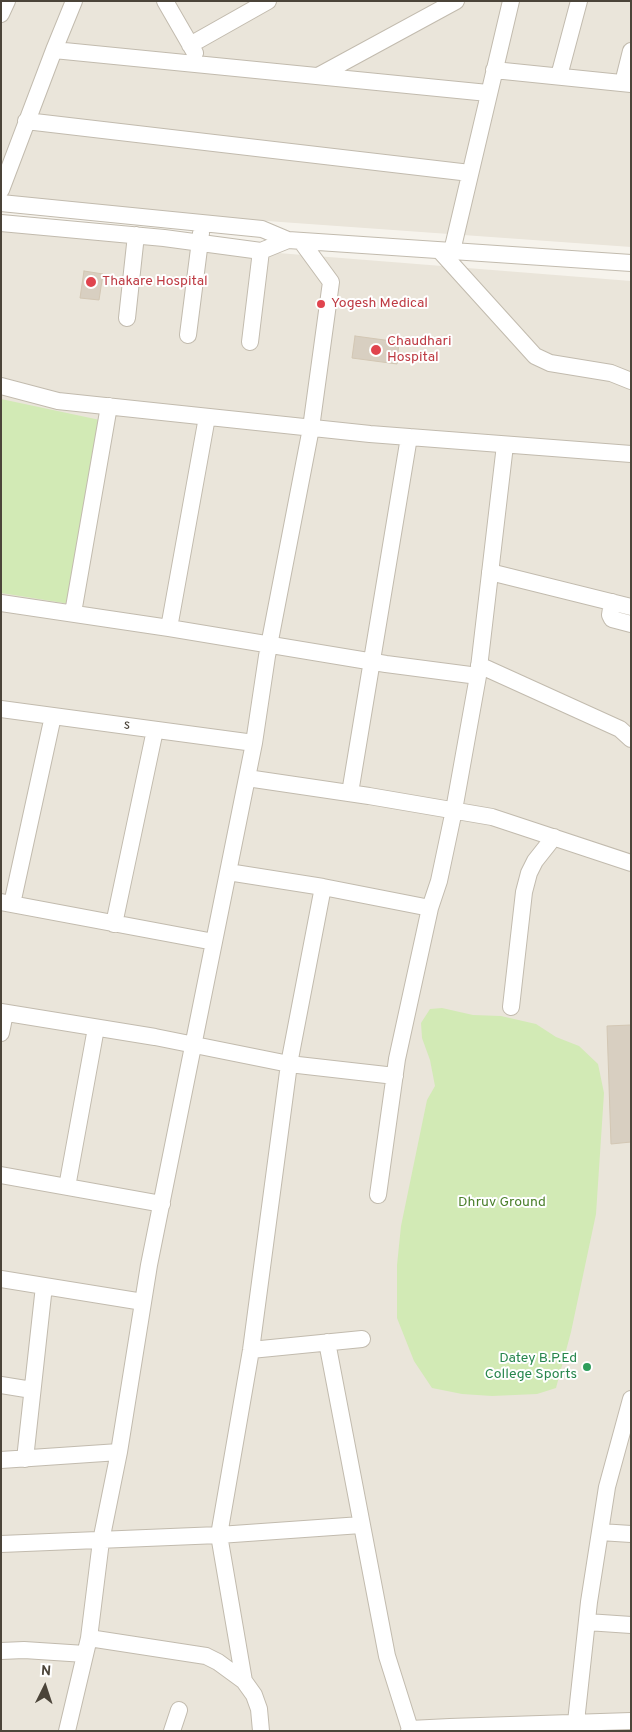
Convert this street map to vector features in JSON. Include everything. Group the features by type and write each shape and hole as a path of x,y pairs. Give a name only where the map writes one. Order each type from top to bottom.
{"street":[{"path":"1,14 7,1"},
{"path":"1,190 26,121 74,1"},
{"path":"165,1 201,64"},
{"path":"318,76 456,1"},
{"path":"446,251 470,173 511,1"},
{"path":"559,76 579,1"},
{"path":"190,45 259,3"},
{"path":"54,50 488,93"},
{"path":"494,70 627,84 631,51"},
{"path":"26,121 470,173"},
{"path":"1,203 262,229 295,240 631,263"},
{"path":"1,223 136,235 261,250 295,240"},
{"path":"188,336 202,223"},
{"path":"128,318 136,235"},
{"path":"67,1731 89,1638 101,1541 120,1452 143,1302 254,743 270,644 311,428 331,282 295,240"},
{"path":"250,342 261,250"},
{"path":"446,251 535,356 550,363 611,373 631,381"},
{"path":"1,386 58,401 311,428 631,454"},
{"path":"73,613 109,406"},
{"path":"169,628 207,417"},
{"path":"350,793 409,437"},
{"path":"378,1195 395,1076 430,908 454,810 479,671 505,444"},
{"path":"490,572 631,607"},
{"path":"612,602 610,615 612,619 631,624"},
{"path":"1,603 371,661 479,671 620,729 631,740"},
{"name":"s","path":"1,709 254,743"},
{"path":"52,716 6,903 214,942"},
{"path":"114,924 155,730"},
{"path":"247,778 492,817 631,863"},
{"path":"511,1007 524,892 535,860 554,837"},
{"path":"228,872 430,908"},
{"path":"244,1681 219,1535 251,1350 289,1064 323,888"},
{"path":"1,1033 3,1012 155,1038 289,1064 395,1076"},
{"path":"67,1187 96,1028"},
{"path":"1,1175 162,1204"},
{"path":"1,1279 143,1302"},
{"path":"26,1459 44,1286"},
{"path":"251,1350 362,1339"},
{"path":"327,1342 387,1656 409,1730 575,1727 631,1721"},
{"path":"1,1385 32,1390"},
{"path":"575,1727 587,1622 607,1487 626,1436 631,1399"},
{"path":"1,1460 120,1452"},
{"path":"1,1544 219,1535 361,1525"},
{"path":"600,1532 631,1534"},
{"path":"587,1622 631,1625"},
{"path":"89,1638 206,1656 218,1662 244,1681 254,1695 259,1709 261,1731"},
{"path":"1,1651 24,1650 85,1654"},
{"path":"172,1731 179,1710"}],"shaded area":[{"path":"1,1 631,1 631,247 1,202"},
{"path":"1,231 631,281 631,1731 1,1731"}],"green space":[{"path":"1,399 100,420 70,604 1,593"},
{"name":"Dhruv Ground","path":"442,1008 473,1015 501,1016 536,1024 556,1037 579,1046 598,1064 604,1093 596,1214 571,1332 556,1388 537,1394 492,1396 462,1394 432,1388 414,1361 397,1318 397,1265 401,1226 427,1100 435,1086 430,1060 422,1038 421,1023 430,1009"}],"building":[{"path":"84,271 103,274 99,300 80,298"},
{"path":"355,336 399,342 397,364 352,358"},
{"path":"631,1025 631,1142 611,1144 607,1026"}],"place":[{"name":"Thakare Hospital","path":"91,282"},
{"name":"Yogesh Medical","path":"321,304"},
{"name":"Chaudhari Hospital","path":"376,350"},
{"name":"Datey B.P.Ed College Sports","path":"587,1367"}]}
